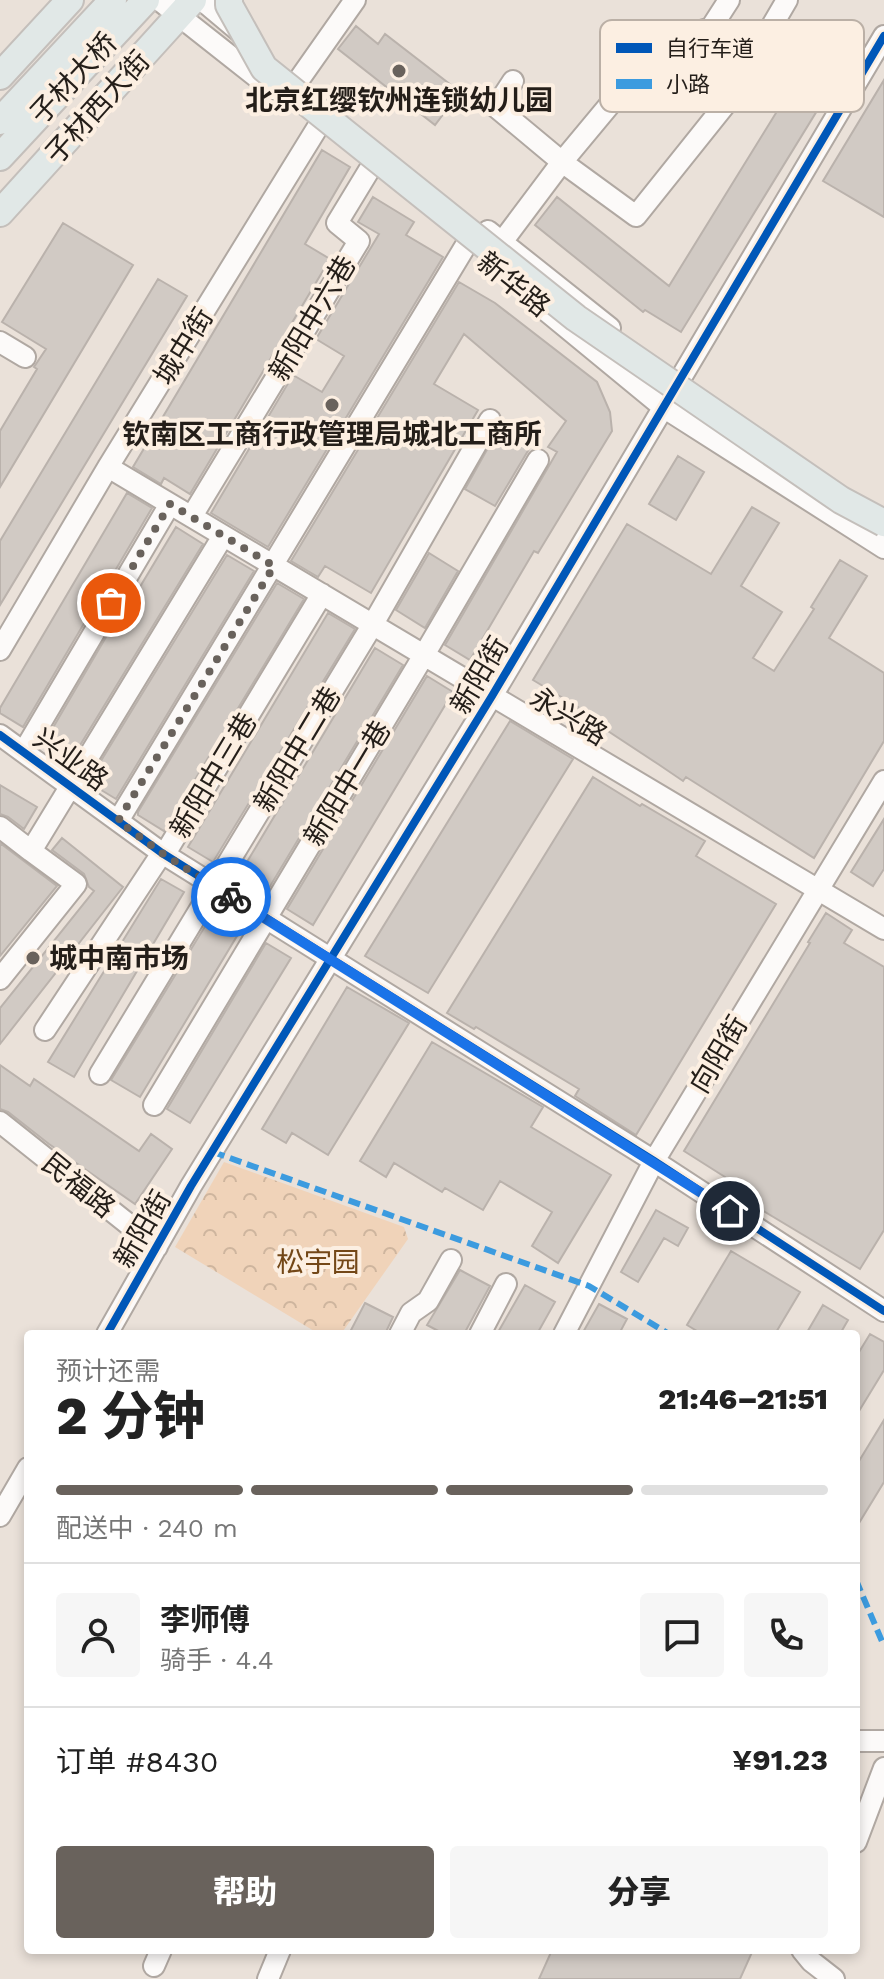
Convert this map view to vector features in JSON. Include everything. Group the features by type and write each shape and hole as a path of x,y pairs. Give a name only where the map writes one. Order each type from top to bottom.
{"main road":[{"path":"0,76 70,0"},
{"name":"子材大桥","path":"0,121 113,0"},
{"name":"子材大桥","path":"0,157 146,0"},
{"path":"229,0 264,68 564,308 841,500 884,523"},
{"name":"子材西大街","path":"0,213 186,9"}],"street":[{"name":"新华路","path":"159,0 186,9 319,125 663,407 884,548"},
{"name":"新华路","path":"202,0 298,81 678,382 884,515"},
{"path":"298,81 355,0"},
{"path":"716,20 729,0"},
{"path":"775,20 787,0"},
{"name":"新阳街","path":"864,70 884,36"},
{"path":"513,81 496,107 562,162 636,216 719,112"},
{"path":"502,242 604,112"},
{"name":"新阳街","path":"109,1330 191,1186 492,696 839,112"},
{"name":"城中街","path":"0,650 108,467 319,125"},
{"name":"新阳中六巷","path":"192,516 359,241 337,223 371,167"},
{"path":"118,821 466,245"},
{"path":"0,342 25,357"},
{"name":"新阳中二巷","path":"100,1074 373,624 490,420"},
{"name":"新阳中一巷","path":"154,1105 538,460"},
{"name":"永兴路","path":"108,467 884,929"},
{"path":"24,751 170,504"},
{"path":"31,851 223,536"},
{"name":"新阳中三巷","path":"45,1030 162,853 169,847 322,594"},
{"name":"兴业路","path":"0,735 162,853 654,1161 884,1311"},
{"name":"向阳街","path":"566,1330 654,1161 884,781"},
{"path":"0,827 76,884 0,979"},
{"name":"民福路","path":"0,1122 157,1247"},
{"path":"402,1330 411,1313 428,1301 451,1260"},
{"path":"482,1330 506,1284"},
{"path":"0,1516 24,1475"},
{"path":"860,1741 884,1741"},
{"path":"860,1831 884,1768"},
{"path":"268,1979 278,1954"},
{"path":"808,1960 834,1979"}],"green space":[{"name":"松宇园","path":"224,1162 404,1227 408,1239 344,1330 312,1330 175,1247"}],"building":[{"name":"北京红缨钦州连锁幼儿园","path":"356,26 378,44 385,34 460,92 435,125 338,49"},
{"path":"884,80 884,217 823,181"},
{"path":"777,112 816,112 681,332 645,310 643,312 535,225 557,197 669,286"},
{"path":"322,150 350,167 305,244 330,259 190,494 164,478 161,484 133,467"},
{"path":"373,197 414,222 406,235 443,257 268,547 211,513 293,375 322,392 344,356 316,339 379,234 358,222"},
{"path":"63,223 133,265 0,487 0,431 46,349 2,322"},
{"path":"158,279 187,296 0,605 0,541"},
{"path":"459,282 495,303 597,382 610,412 612,431 538,553 534,551 470,660 445,645 557,452 548,447 566,421 464,334 434,384 478,410 371,593 325,566 318,577 291,561"},
{"path":"503,421 535,439 495,506 465,489"},
{"path":"678,456 704,472 676,520 649,504"},
{"path":"127,493 152,508 23,727 0,713 0,708"},
{"path":"752,507 779,523 741,586 782,612 753,658 774,671 814,609 811,607 840,560 867,576 829,638 884,673 884,741 814,858 686,777 683,781 576,710 578,707 533,680 627,524 711,574"},
{"path":"176,527 203,544 71,760 44,743 123,608 126,610"},
{"path":"429,553 458,571 425,628 396,610"},
{"path":"227,555 254,571 116,799 88,782"},
{"path":"277,583 304,599 164,831 138,815 138,812"},
{"path":"328,613 355,629 213,862 188,847"},
{"path":"375,648 403,665 263,898 235,882"},
{"path":"427,676 453,692 313,925 287,909"},
{"path":"510,721 573,759 428,993 365,956"},
{"path":"593,777 705,841 696,856 776,904 636,1135 575,1096 579,1089 447,1013"},
{"path":"0,785 37,807 24,829 0,814"},
{"path":"884,819 884,869 873,886 851,872"},
{"path":"62,838 123,887 0,1044 0,1008 94,891 84,874 52,850"},
{"path":"0,843 57,886 0,956"},
{"path":"161,879 184,892 74,1077 48,1062"},
{"path":"215,910 243,926 140,1097 111,1080"},
{"path":"826,913 852,930 844,943 884,967 884,1230 860,1269 720,1185 725,1177 684,1151"},
{"path":"266,943 291,958 190,1123 167,1109"},
{"path":"347,987 409,1023 328,1155 292,1133 286,1143 262,1129"},
{"path":"432,1042 543,1107 531,1127 611,1175 558,1263 532,1246 552,1212 500,1181 483,1210 445,1188 442,1192 394,1163 386,1177 360,1161"},
{"path":"0,1065 30,1086 34,1079 139,1151 151,1134 172,1149 135,1204 0,1109"},
{"path":"656,1210 688,1228 678,1246 664,1238 638,1282 621,1272"},
{"path":"731,1251 800,1292 777,1330 695,1330 687,1325"},
{"path":"460,1270 490,1286 466,1330 436,1330 427,1325"},
{"path":"525,1285 555,1302 539,1330 499,1330"},
{"path":"365,1303 393,1317 387,1330 351,1330"},
{"path":"599,1304 627,1319 621,1330 584,1330"},
{"path":"823,1305 848,1320 842,1330 808,1330"},
{"path":"870,1334 884,1342 884,1370 860,1409 860,1350"},
{"path":"884,1420 884,1482 860,1521 860,1459"},
{"path":"550,1954 751,1954 740,1979 539,1979"}],"marked path":[{"path":"213,1152 589,1286 662,1330"},
{"path":"860,1589 884,1646"}],"cycle path":[{"path":"864,70 884,36"},
{"path":"109,1330 191,1186 492,696 839,112"},
{"path":"0,735 162,853 654,1161 884,1311"}],"way so far":[{"path":"111,603 170,504 274,566 118,821 231,897"}],"place":[{"name":"北京红缨钦州连锁幼儿园","path":"399,71"},
{"name":"钦南区工商行政管理局城北工商所","path":"332,405"},
{"name":"城中南市场","path":"33,958"}],"route":[{"path":"231,897 730,1211"}]}
